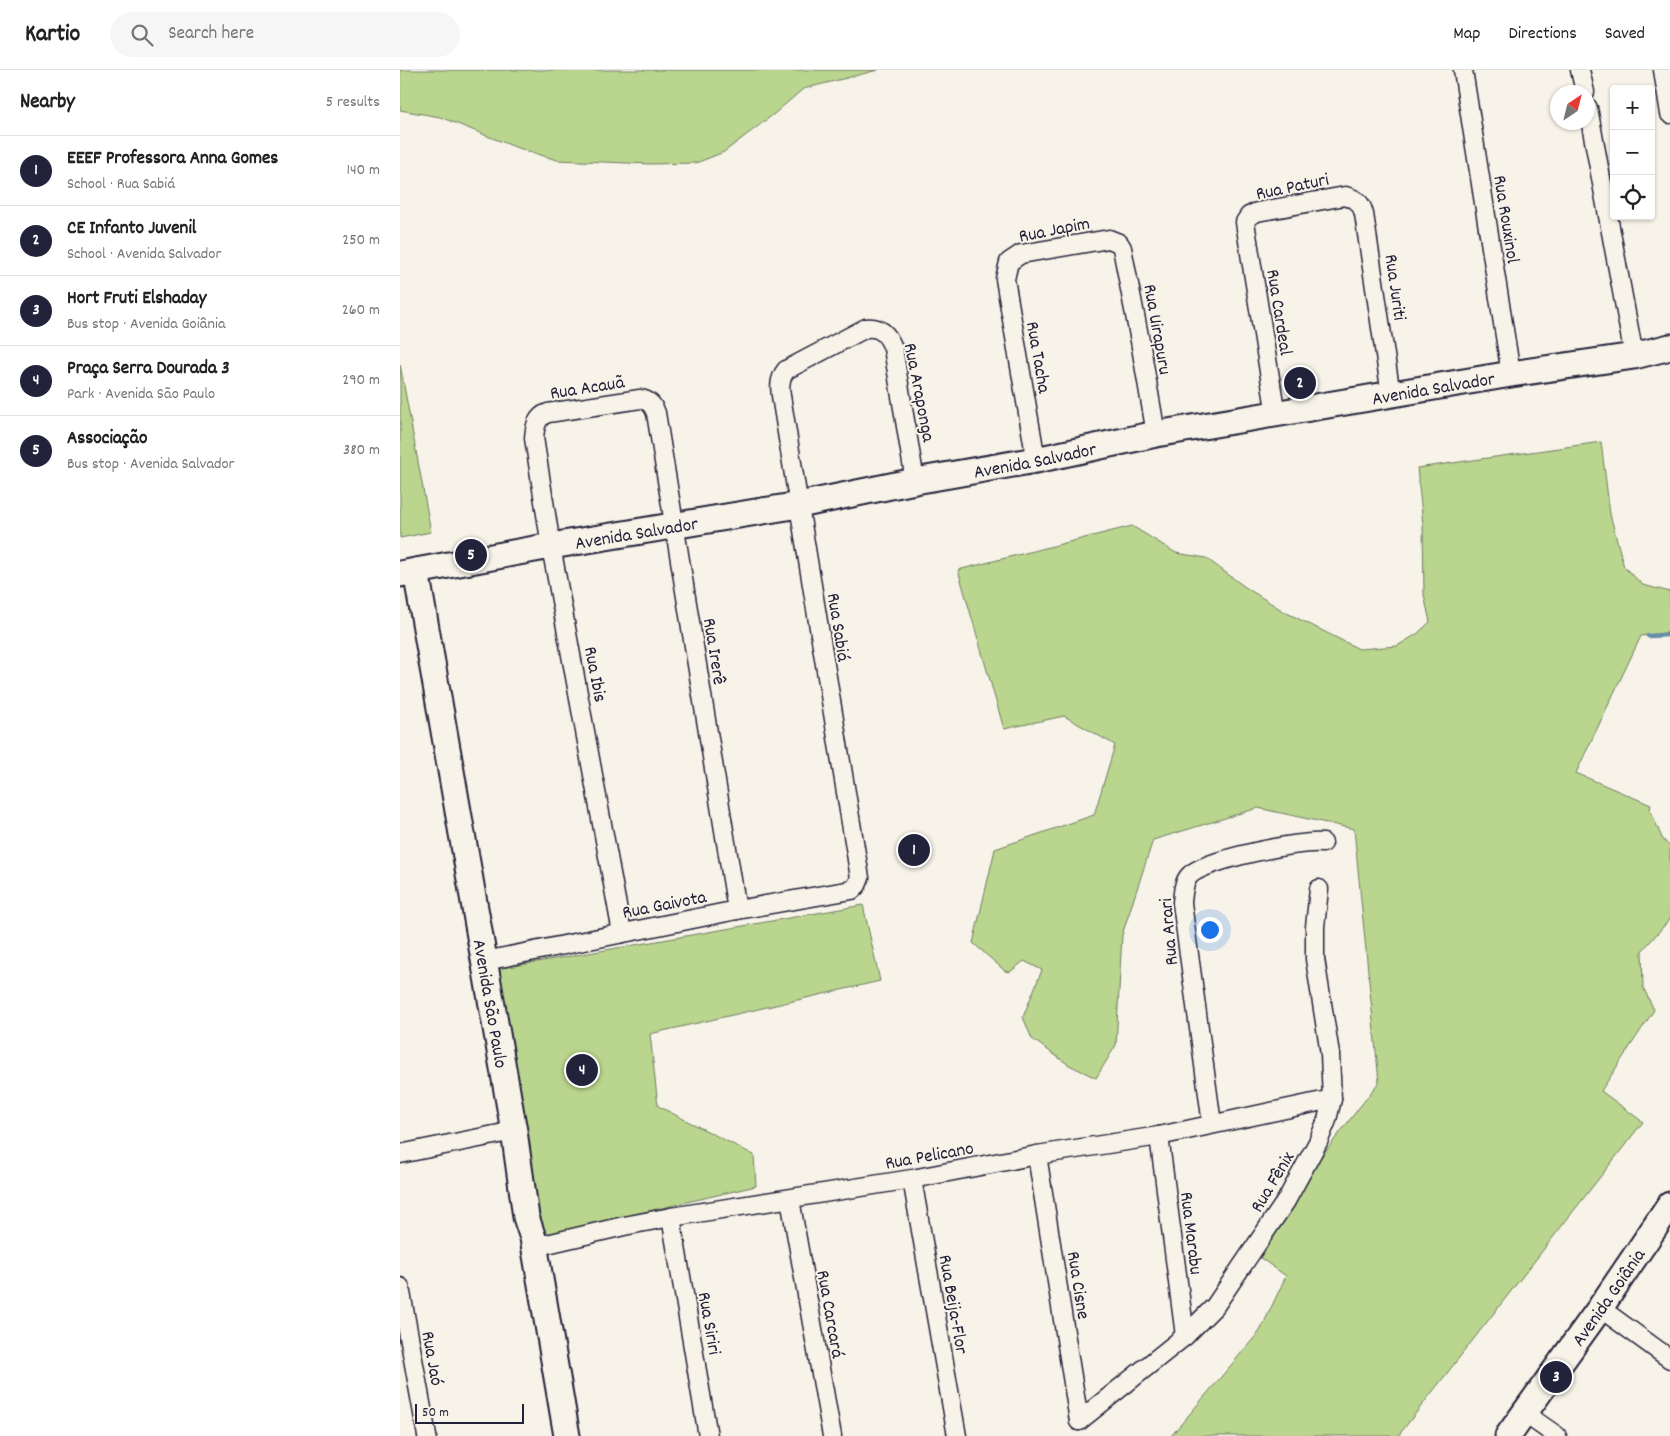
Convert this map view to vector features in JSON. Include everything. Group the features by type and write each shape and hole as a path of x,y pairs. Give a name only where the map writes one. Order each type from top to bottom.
{"street":[{"name":"Rua Rouxinol","path":"1463,70 1511,374"},
{"path":"1580,70 1583,85"},
{"path":"1663,70 1670,114"},
{"path":"1592,130 1634,356"},
{"name":"Rua Paturi","path":"1249,216 1257,212 1345,196"},
{"name":"Rua Juriti","path":"1345,196 1358,201 1364,214 1391,395"},
{"name":"Rua Cardeal","path":"1249,216 1245,226 1276,415"},
{"name":"Rua Japim","path":"1009,262 1029,252 1109,239"},
{"name":"Rua Uirapuru","path":"1109,239 1119,243 1122,248 1156,434"},
{"name":"Rua Tacha","path":"1009,262 1005,278 1036,460"},
{"name":"Rua Araponga","path":"786,370 866,328 878,329 884,332 893,348 915,481"},
{"name":"Avenida Salvador","path":"408,572 799,505 915,481 1036,460 1156,434 1511,374 1634,356 1658,351 1670,346"},
{"name":"Rua Sabiá","path":"786,370 781,379 780,386 860,878 852,890"},
{"name":"Rua Acauã","path":"536,424 543,415 548,413 640,399 648,401"},
{"name":"Rua Irerê","path":"648,401 654,409 659,427 737,910"},
{"name":"Rua Ibis","path":"536,424 534,438 551,546 622,933"},
{"name":"Avenida São Paulo","path":"408,572 485,961 514,1131 526,1217 534,1247 567,1436"},
{"name":"Rua Arari","path":"1212,1124 1182,903 1185,882 1199,868 1234,858 1280,846 1323,843"},
{"name":"Rua Fênix","path":"1079,1422 1184,1336 1215,1306 1286,1201 1318,1142 1327,1120 1332,1099 1330,1054 1315,959 1315,927 1319,889"},
{"name":"Rua Gaivota","path":"485,961 737,910 852,890"},
{"name":"Rua Pelicano","path":"534,1247 671,1217 912,1179 1159,1136 1332,1099"},
{"path":"400,1154 514,1131"},
{"name":"Rua Marabu","path":"1159,1136 1184,1336"},
{"name":"Rua Cisne","path":"1037,1156 1079,1422"},
{"name":"Rua Beija-Flor","path":"912,1179 956,1436"},
{"name":"Rua Carcará","path":"790,1199 832,1436"},
{"name":"Avenida Goiânia","path":"1508,1436 1669,1208"},
{"name":"Rua Siriri","path":"671,1217 708,1436"},
{"name":"Rua Jaó","path":"400,1287 427,1436"},
{"path":"1600,1308 1670,1358"},
{"path":"1524,1413 1557,1436"}],"green space":[{"path":"400,70 878,70 803,89 724,152 696,163 650,164 557,160 515,147 440,117 400,110"},
{"path":"400,364 431,532 400,538"},
{"path":"1601,442 1610,514 1624,567 1643,585 1670,592 1670,632 1641,636 1576,773 1651,805 1650,809 1662,838 1670,847 1670,919 1642,951 1643,987 1654,1010 1601,1091 1643,1122 1398,1436 1171,1436 1260,1331 1286,1276 1249,1250 1379,1082 1354,829 1258,808 1153,840 1122,935 1116,1045 1096,1078 1069,1065 1032,1039 1023,1017 1042,970 1024,961 1010,972 1005,971 973,943 995,849 1094,815 1115,745 1064,716 1004,729 958,570 1132,526 1176,553 1206,558 1245,587 1285,612 1359,649 1397,646 1417,634 1430,622 1424,595 1423,524 1417,468"},
{"path":"863,905 880,981 650,1034 658,1106 754,1155 756,1186 533,1238 497,969"}],"waterway":[{"path":"1648,636 1670,635"}],"place":[{"name":"CE Infanto Juvenil","path":"1300,383"},
{"name":"Associação","path":"471,555"},
{"name":"EEEF Professora Anna Gomes","path":"914,850"},
{"name":"Praça Serra Dourada 3","path":"582,1070"},
{"name":"Hort Fruti Elshaday","path":"1556,1377"}]}
